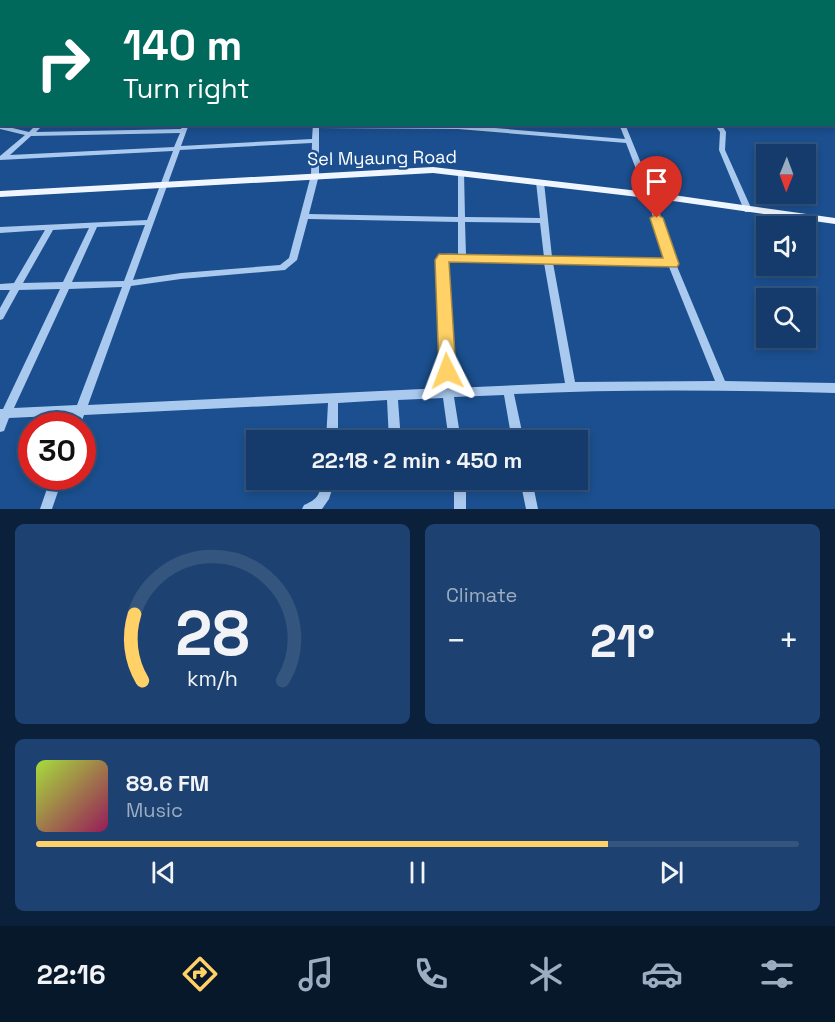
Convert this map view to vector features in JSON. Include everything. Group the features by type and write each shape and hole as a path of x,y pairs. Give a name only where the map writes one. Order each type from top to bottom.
{"main road":[{"name":"Sel Myaung Road","path":"0,194 433,170 650,195 835,220"}],"street":[{"path":"1,159 39,126"},
{"path":"0,288 125,284 182,276 282,268 293,260 315,175 316,126"},
{"path":"426,126 510,127 577,138 629,141"},
{"path":"623,126 650,195 672,264 722,385"},
{"path":"718,126 723,132 722,150 748,210"},
{"path":"0,127 31,134 185,128 125,284 80,412"},
{"path":"1,159 316,141"},
{"path":"461,172 462,256"},
{"path":"540,182 548,260 571,387"},
{"path":"305,216 544,221"},
{"path":"1,231 150,222"},
{"path":"0,427 3,414 94,225"},
{"path":"0,316 50,228"},
{"path":"453,430 448,393 441,260 448,256 462,256 672,264"},
{"path":"3,414 571,387 722,385 835,388"},
{"path":"508,390 517,430"},
{"path":"392,396 394,430"},
{"path":"332,430 333,398"},
{"path":"46,509 53,490"},
{"path":"308,509 316,507 326,490"},
{"path":"460,490 460,509"},
{"path":"528,490 532,509"}],"route":[{"path":"447,371 441,260 444,257 672,264 657,218"}]}
